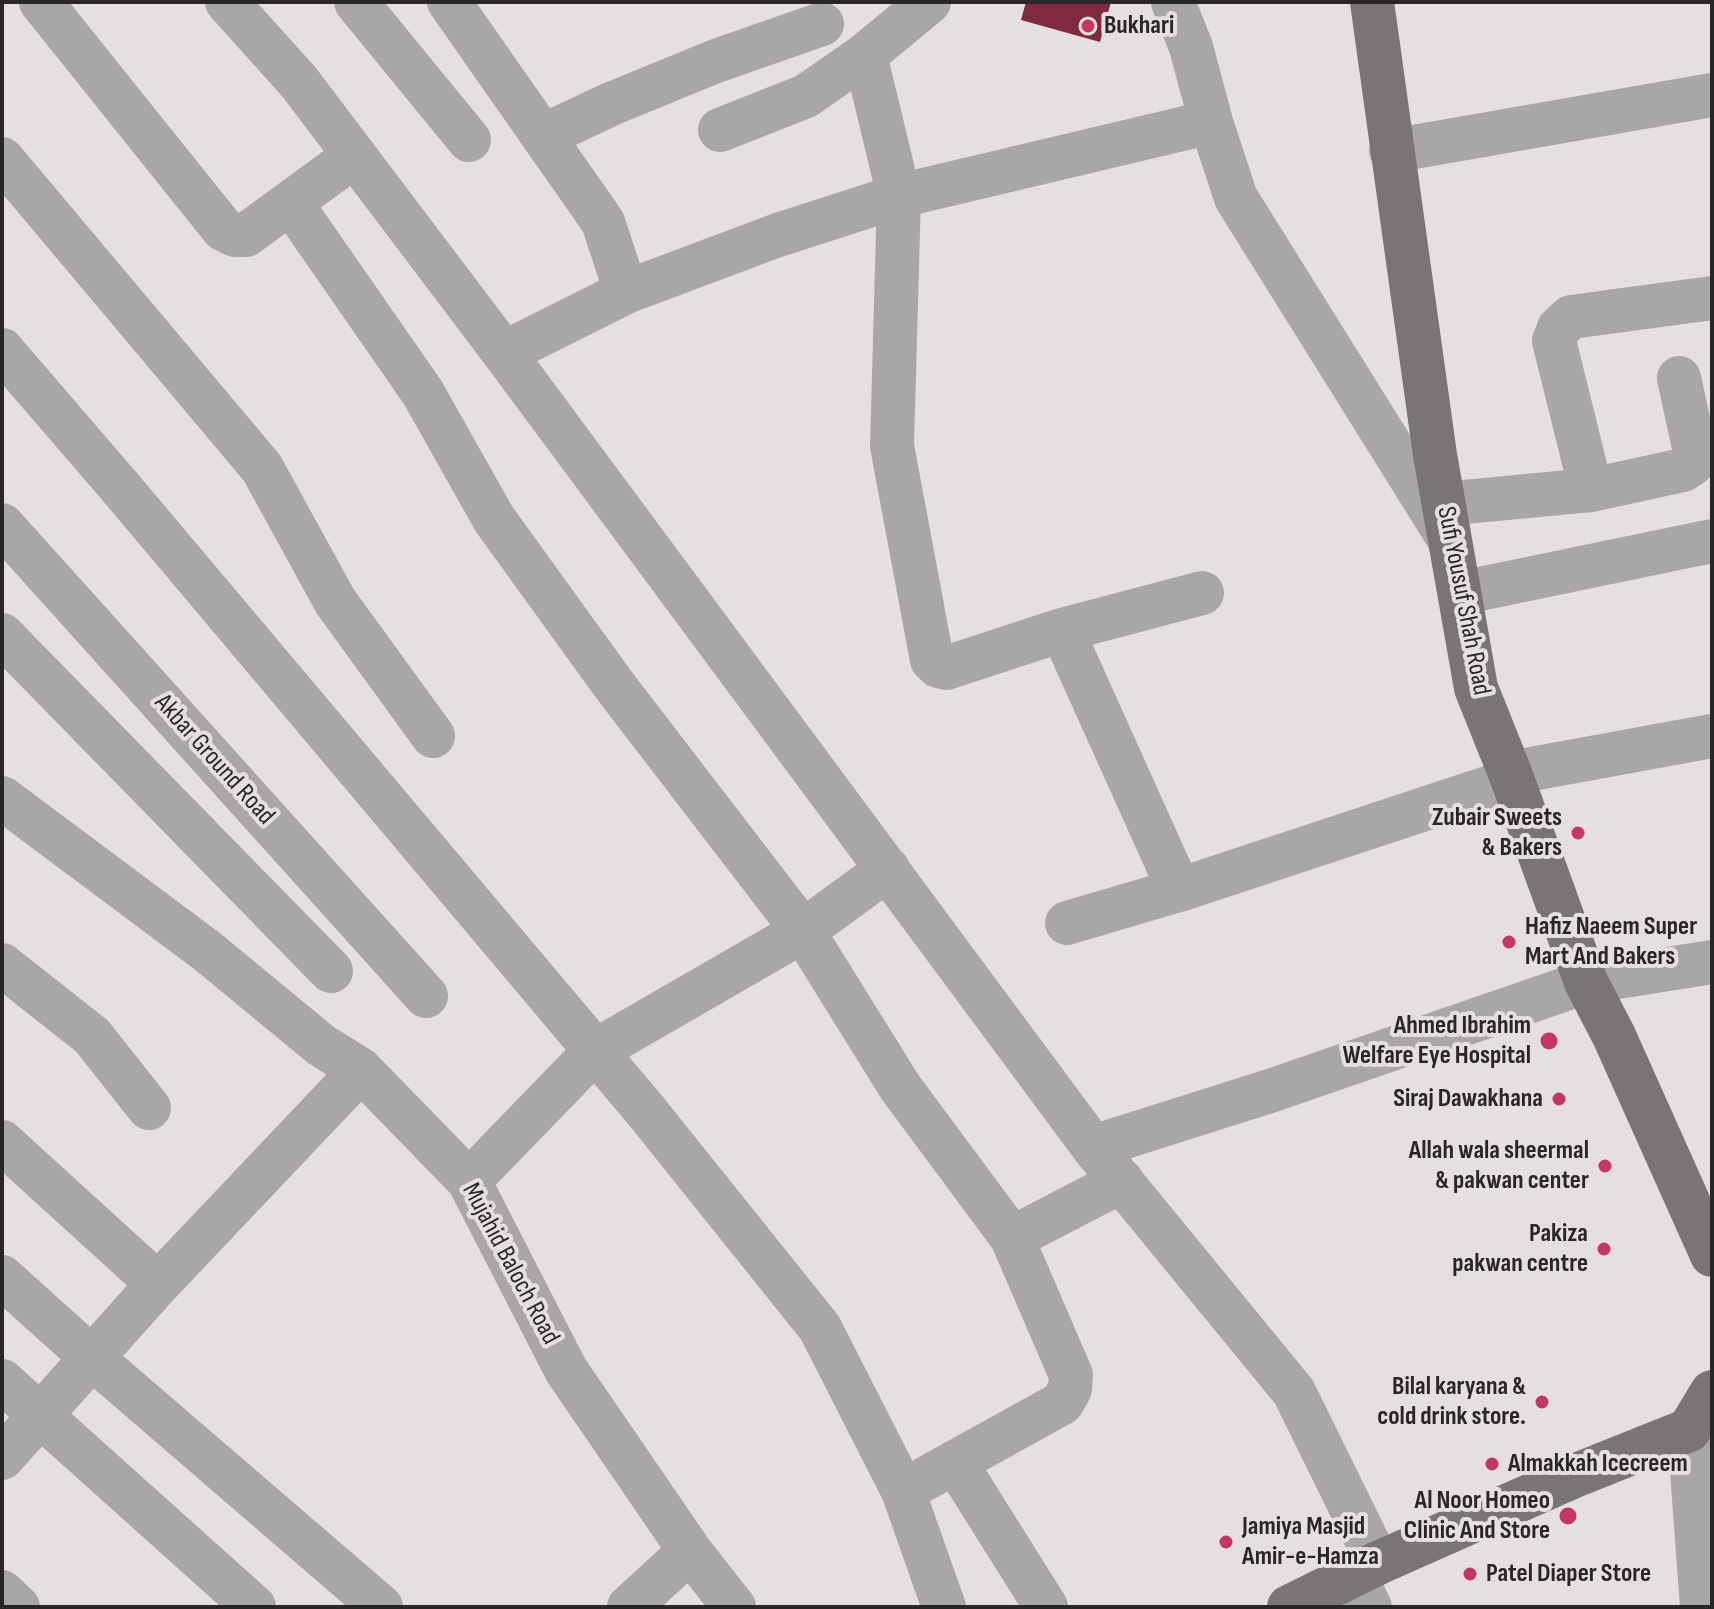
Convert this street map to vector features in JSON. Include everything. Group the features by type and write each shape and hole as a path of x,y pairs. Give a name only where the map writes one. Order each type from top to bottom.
{"main road":[{"name":"Sufi Yousuf Shah Road","path":"1372,2 1446,522 1476,688 1586,982 1614,1036 1712,1255"},
{"path":"1289,1607 1367,1582 1579,1474 1700,1435 1712,1392"}],"street":[{"path":"41,2 223,229 235,235 246,235 354,156"},
{"path":"227,2 299,82 504,353 1093,1147 1294,1392 1367,1582"},
{"path":"356,2 469,140"},
{"path":"720,130 806,96 865,55 929,2"},
{"path":"1173,2 1191,47 1236,198 1446,522 1683,470 1692,464 1695,452 1679,378"},
{"path":"462,7 543,136 603,222 626,292"},
{"path":"543,136 716,61 822,24"},
{"path":"865,55 899,196 892,446 932,660 946,668 1062,630 1202,593"},
{"path":"1391,151 1712,95"},
{"path":"504,353 626,292 778,235 899,196 1211,122"},
{"path":"2,159 262,468 335,601 433,736"},
{"path":"291,203 423,393 494,519 614,685 803,931 900,1087 1012,1238 1071,1375 1070,1389 1062,1403 903,1491"},
{"path":"1591,490 1554,341 1559,328 1571,317 1712,298"},
{"path":"2,350 595,1051 820,1328 903,1491 944,1607"},
{"name":"Akbar Ground Road","path":"2,525 426,996"},
{"path":"1460,593 1712,541"},
{"path":"1062,630 1179,890"},
{"path":"2,635 331,971"},
{"path":"1067,923 1179,890 1511,777 1712,736"},
{"name":"Mujahid Baloch Road","path":"2,798 207,951 321,1045 361,1070 469,1181 566,1370 690,1551 734,1607"},
{"path":"469,1181 595,1051 803,931 888,869"},
{"path":"1093,1147 1270,1091 1586,982 1712,962"},
{"path":"2,965 92,1036 149,1108"},
{"path":"2,1458 158,1284 361,1070"},
{"path":"2,1142 158,1284"},
{"path":"1012,1238 1122,1181"},
{"path":"2,1277 381,1607"},
{"path":"2,1381 254,1607"},
{"path":"1700,1435 1702,1607"},
{"path":"955,1462 1046,1607"},
{"path":"629,1607 690,1551"},
{"path":"2,1592 18,1607"}],"building":[{"path":"1026,2 1111,2 1100,42 1021,20"}],"place":[{"name":"Bukhari","path":"1088,26"},
{"name":"Zubair Sweets & Bakers","path":"1578,833"},
{"name":"Hafiz Naeem Super Mart And Bakers","path":"1509,942"},
{"name":"Ahmed Ibrahim Welfare Eye Hospital","path":"1549,1041"},
{"name":"Siraj Dawakhana","path":"1559,1099"},
{"name":"Allah wala sheermal & pakwan center","path":"1605,1166"},
{"name":"Pakiza pakwan centre","path":"1604,1249"},
{"name":"Bilal karyana & cold drink store.","path":"1542,1402"},
{"name":"Almakkah Icecreem","path":"1492,1464"},
{"name":"Al Noor Homeo Clinic And Store","path":"1568,1516"},
{"name":"Jamiya Masjid Amir-e-Hamza","path":"1226,1542"},
{"name":"Patel Diaper Store","path":"1470,1574"}]}
